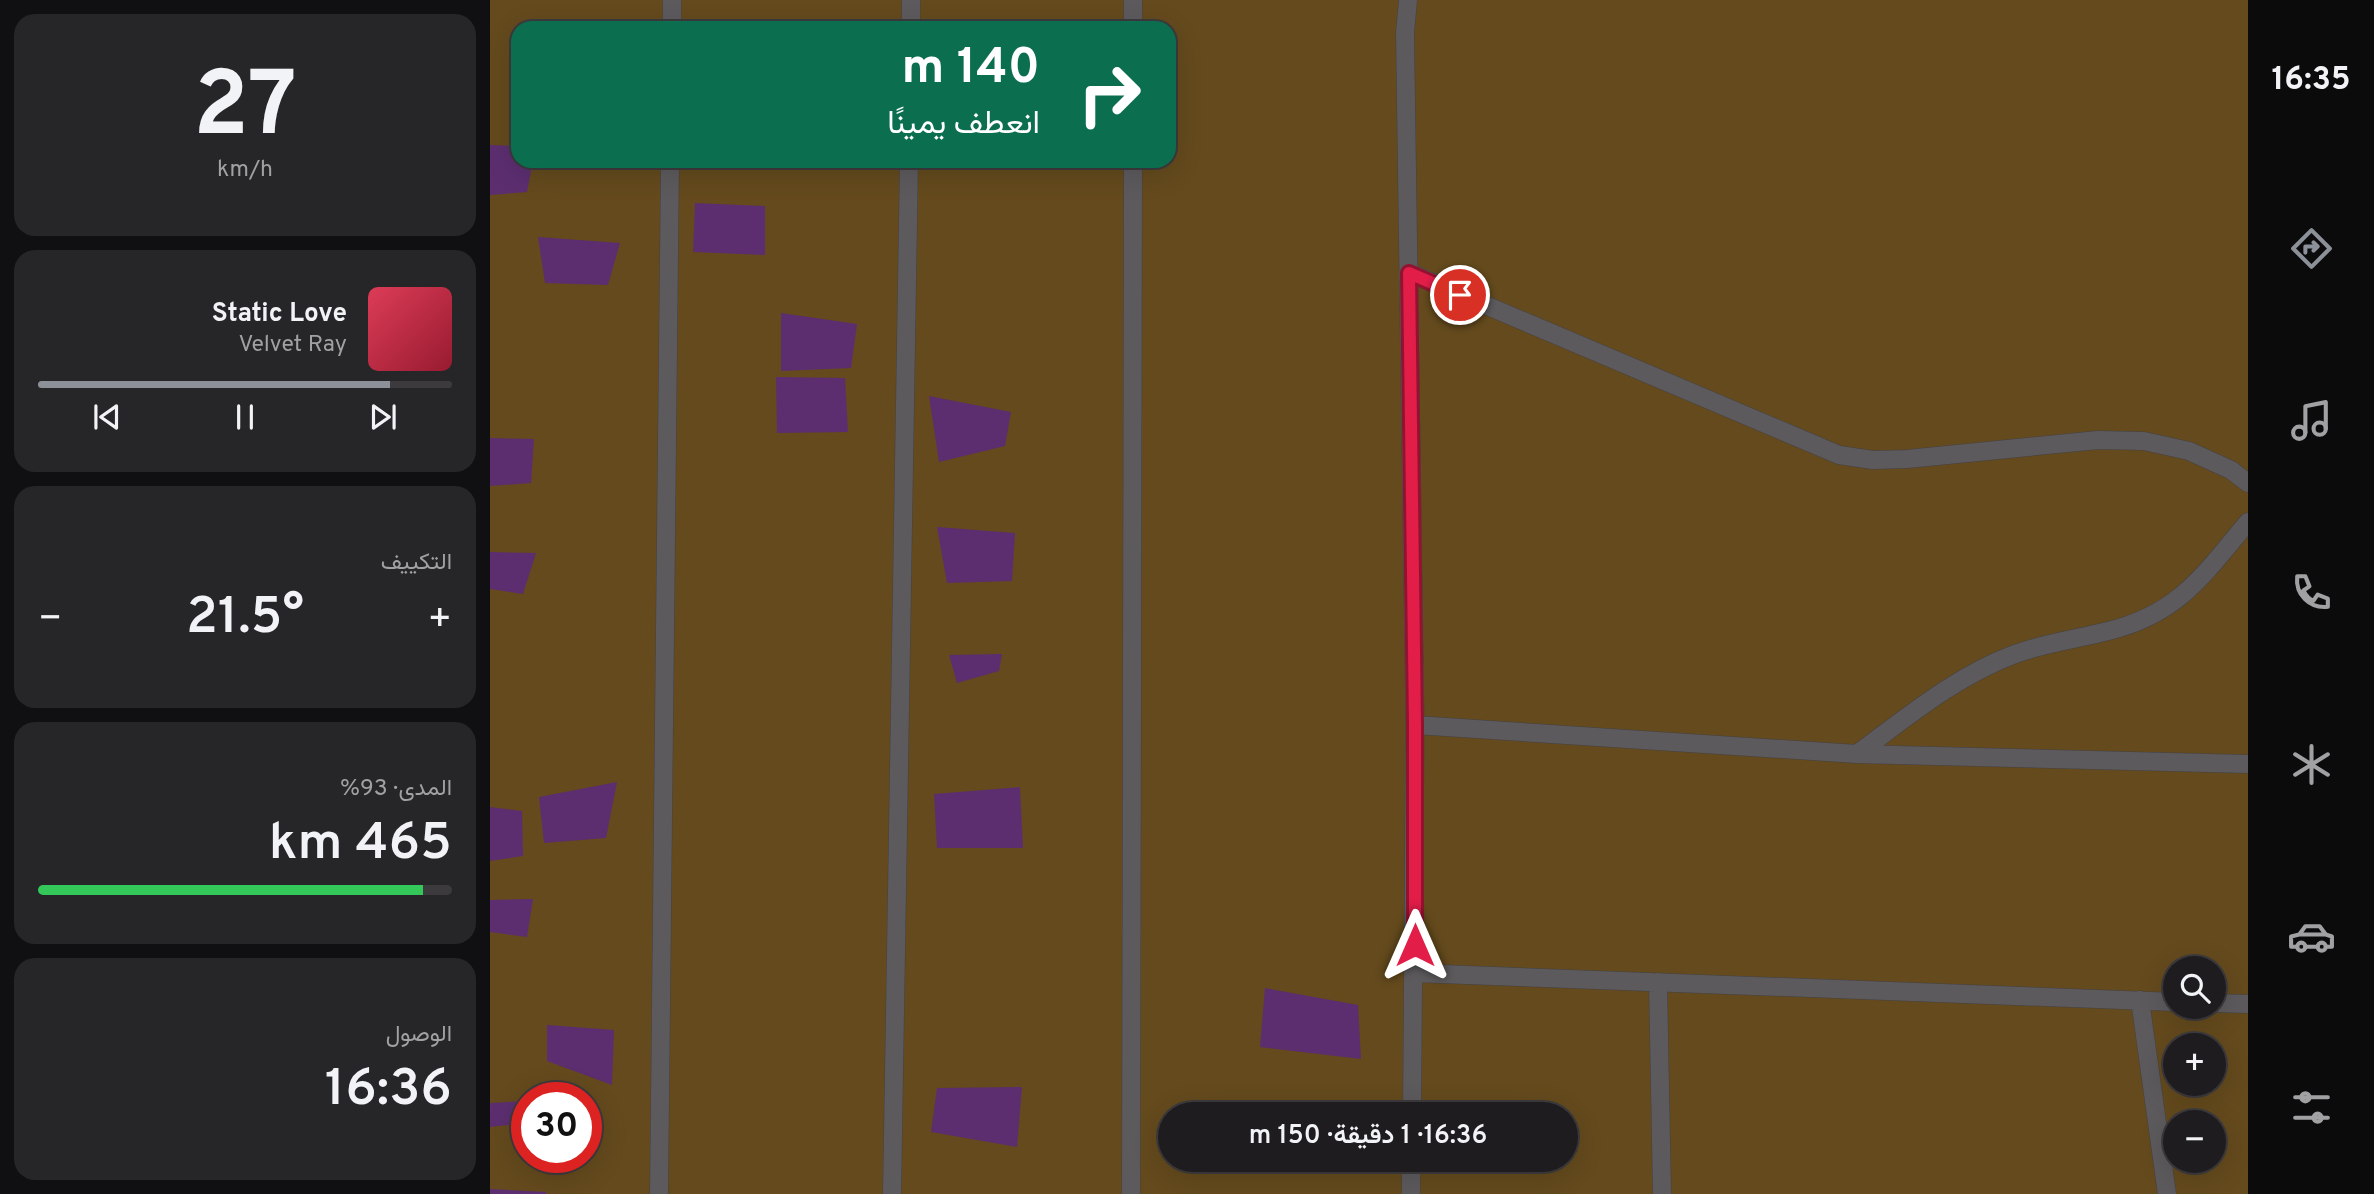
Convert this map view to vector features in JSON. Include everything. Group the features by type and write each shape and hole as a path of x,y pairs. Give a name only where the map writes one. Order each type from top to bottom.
{"street":[{"path":"672,0 672,21"},
{"path":"911,21 912,0"},
{"path":"1133,0 1133,21"},
{"path":"1408,0 1405,33 1415,725 1412,1102"},
{"path":"659,1194 670,168"},
{"path":"892,1194 909,168"},
{"path":"1131,1194 1132,168"},
{"path":"1409,273 1839,455 1872,460 1907,459 2098,440 2144,441 2189,451 2231,470 2248,483"},
{"path":"1857,754 1932,698 2014,654 2141,621 2175,603 2196,583 2248,522"},
{"path":"1415,725 1857,754 2248,764"},
{"path":"1415,973 2163,1001"},
{"path":"1658,982 1662,1194"},
{"path":"2140,1000 2167,1194"},
{"path":"2226,1003 2248,1004"},
{"path":"1411,1172 1411,1194"}],"shaded area":[{"path":"490,0 2248,0 2248,1194 490,1194"}],"building":[{"path":"490,145 511,146 511,168 532,168 527,192 490,195"},
{"path":"695,203 765,206 765,255 693,252"},
{"path":"538,237 620,243 608,285 545,283"},
{"path":"781,313 857,324 851,368 781,371"},
{"path":"776,377 845,378 848,432 777,433"},
{"path":"929,396 1011,412 1005,446 939,462"},
{"path":"490,438 534,439 531,483 490,486"},
{"path":"937,527 1015,533 1012,581 947,583"},
{"path":"490,552 536,553 523,594 490,589"},
{"path":"1002,654 999,671 957,683 949,655"},
{"path":"617,782 606,838 544,843 539,797"},
{"path":"1020,787 1023,848 937,848 934,794"},
{"path":"490,807 522,811 523,856 490,861"},
{"path":"533,899 527,937 490,932 490,900"},
{"path":"1265,988 1358,1005 1361,1059 1260,1047"},
{"path":"547,1025 614,1030 612,1085 547,1061"},
{"path":"1022,1087 1017,1147 931,1132 937,1088"},
{"path":"511,1102 511,1125 490,1127 490,1103"},
{"path":"490,1189 546,1192 546,1194 490,1194"}],"route":[{"path":"1415,945 1409,273 1460,295"}]}
